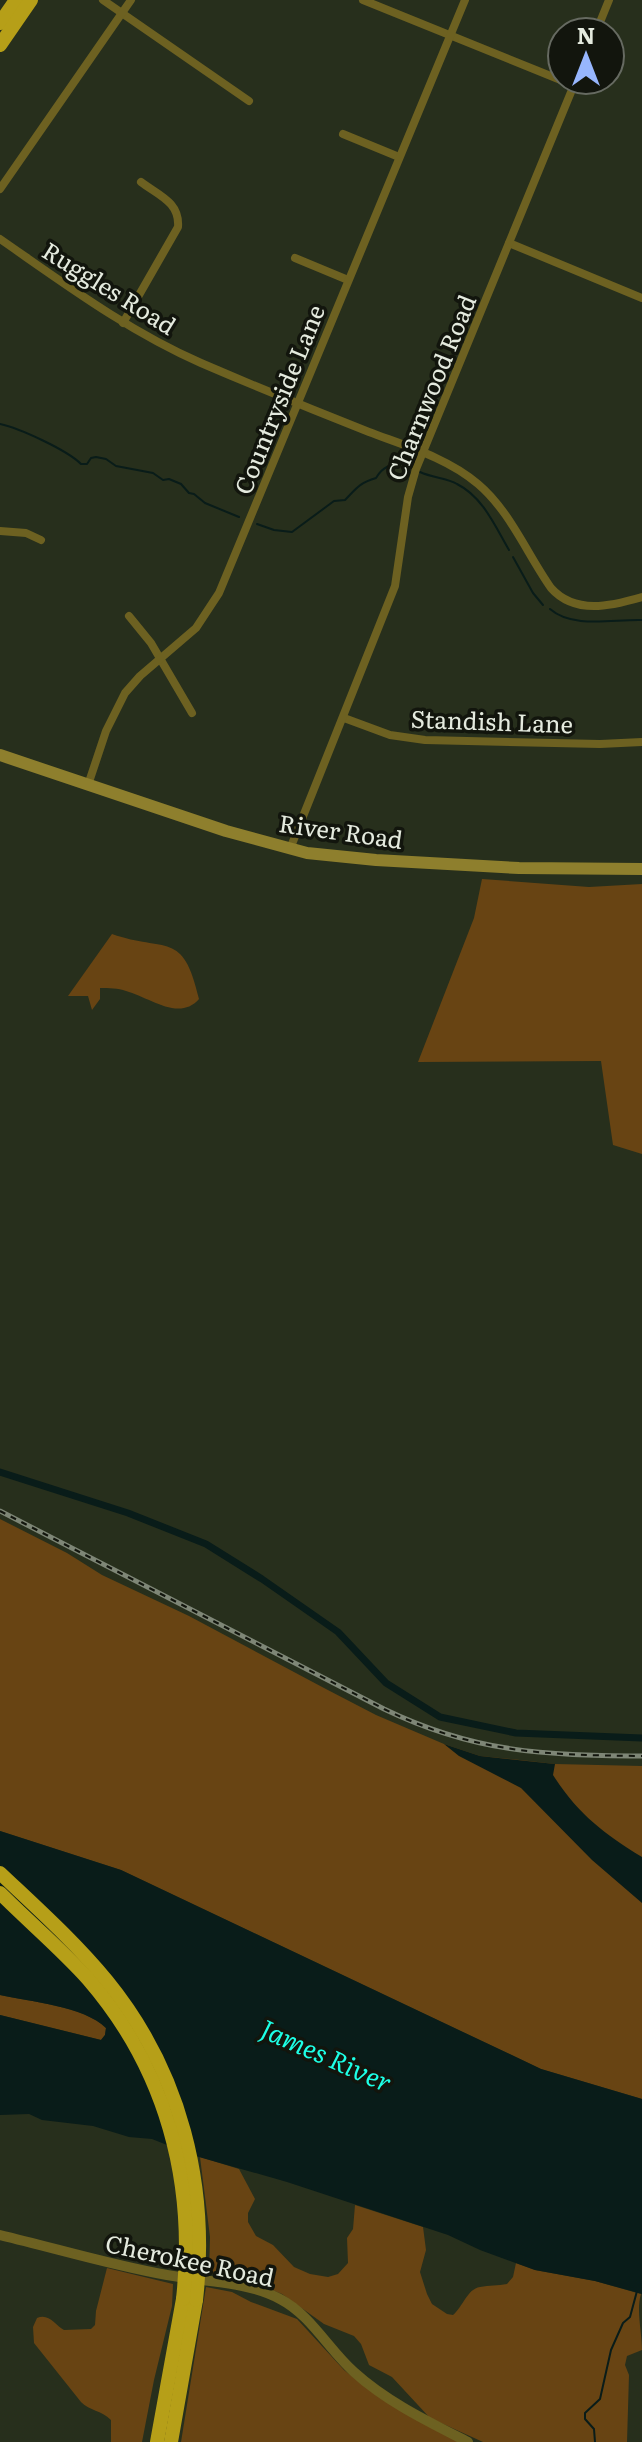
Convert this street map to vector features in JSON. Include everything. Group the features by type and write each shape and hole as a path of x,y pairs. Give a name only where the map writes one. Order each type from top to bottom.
{"highway":[{"path":"0,23 16,0"},
{"path":"0,45 31,0"},
{"path":"0,1873 105,1979 136,2020 164,2073 185,2132 197,2194 200,2243 156,2442"},
{"path":"0,1893 105,2000 133,2041 155,2084 171,2131 184,2193 189,2300 171,2442"}],"main road":[{"name":"River Road","path":"0,755 216,827 290,849 334,857 534,868 642,869"}],"street":[{"path":"103,0 249,101"},
{"path":"0,189 131,0"},
{"path":"363,0 383,4 449,36 546,72"},
{"name":"Countryside Lane","path":"88,785 106,731 120,701 140,676 196,628 213,605 465,0"},
{"name":"Charnwood Road","path":"290,849 395,586 408,497 422,453 569,96"},
{"path":"343,134 399,157"},
{"path":"123,323 178,227 174,207 141,182"},
{"name":"Ruggles Road","path":"0,239 123,323 158,343 422,453 468,476 490,494 557,595 585,607 613,605 642,597"},
{"path":"509,243 642,298"},
{"path":"295,258 348,280"},
{"path":"0,531 26,533 41,540"},
{"path":"129,616 151,643 192,713"},
{"name":"Standish Lane","path":"344,718 390,735 425,740 642,742"},
{"name":"Cherokee Road","path":"0,2235 147,2272 271,2295 301,2314 338,2356 374,2388 468,2442"}],"shaded area":[{"path":"482,879 589,887 642,884 642,1154 613,1145 601,1061 418,1062 474,918"},
{"path":"112,934 170,947 179,953 193,977 199,999 191,1006 173,1008 123,990 100,988 100,999 92,1010 88,996 68,996"},
{"path":"0,1519 67,1553 102,1575 189,1616 376,1715 444,1744 480,1756 555,1764 642,1766 642,2099 541,2069 121,1870 0,1831"},
{"path":"0,1995 85,2015 106,2028 105,2035 101,2040 0,2015"},
{"path":"200,2157 239,2169 255,2199 248,2213 248,2222 256,2236 273,2245 294,2267 310,2274 328,2277 338,2274 348,2263 347,2238 353,2229 355,2205 423,2227 426,2250 420,2272 432,2304 447,2314 453,2315 476,2288 507,2284 513,2277 516,2263 641,2294 642,2350 627,2356 625,2365 629,2375 627,2442 483,2442 430,2418 392,2377 369,2365 361,2344 354,2336 324,2324 282,2294 209,2273 210,2237"},
{"path":"107,2268 173,2284 172,2306 142,2442 111,2442 111,2420 81,2402 34,2343 33,2327 37,2318 48,2318 64,2330 91,2329 95,2325"},
{"path":"206,2287 232,2292 297,2319 344,2370 373,2393 459,2442 181,2442"}],"water":[{"path":"444,1744 480,1756 555,1764 553,1775 582,1812 603,1831 642,1857 642,1903 592,1860 521,1788 459,1756"},
{"name":"James River","path":"0,1831 121,1870 541,2069 642,2099 642,2294 535,2270 448,2235 287,2182 192,2155 152,2139 129,2137 93,2126 42,2120 29,2114 0,2115 0,2015 101,2040 106,2028 71,2010 0,1995"}],"waterway":[{"path":"0,424 42,440 81,464 87,464 96,457 116,466 153,473 163,480 169,479 181,484 205,503 239,517"},
{"path":"257,524 292,532 334,501 345,500 387,467 404,463 409,467"},
{"path":"420,472 453,482 474,496 488,513 509,550"},
{"path":"513,557 543,605"},
{"path":"550,609 559,615 582,621 642,620"},
{"path":"0,1472 128,1513 206,1544 338,1632 386,1683 440,1717 516,1733 642,1738"},
{"path":"595,2442 594,2429 585,2419 585,2413 600,2399 611,2350 623,2323 630,2317 637,2291"}],"railway":[{"path":"0,1511 417,1724 510,1749 642,1756"}]}
